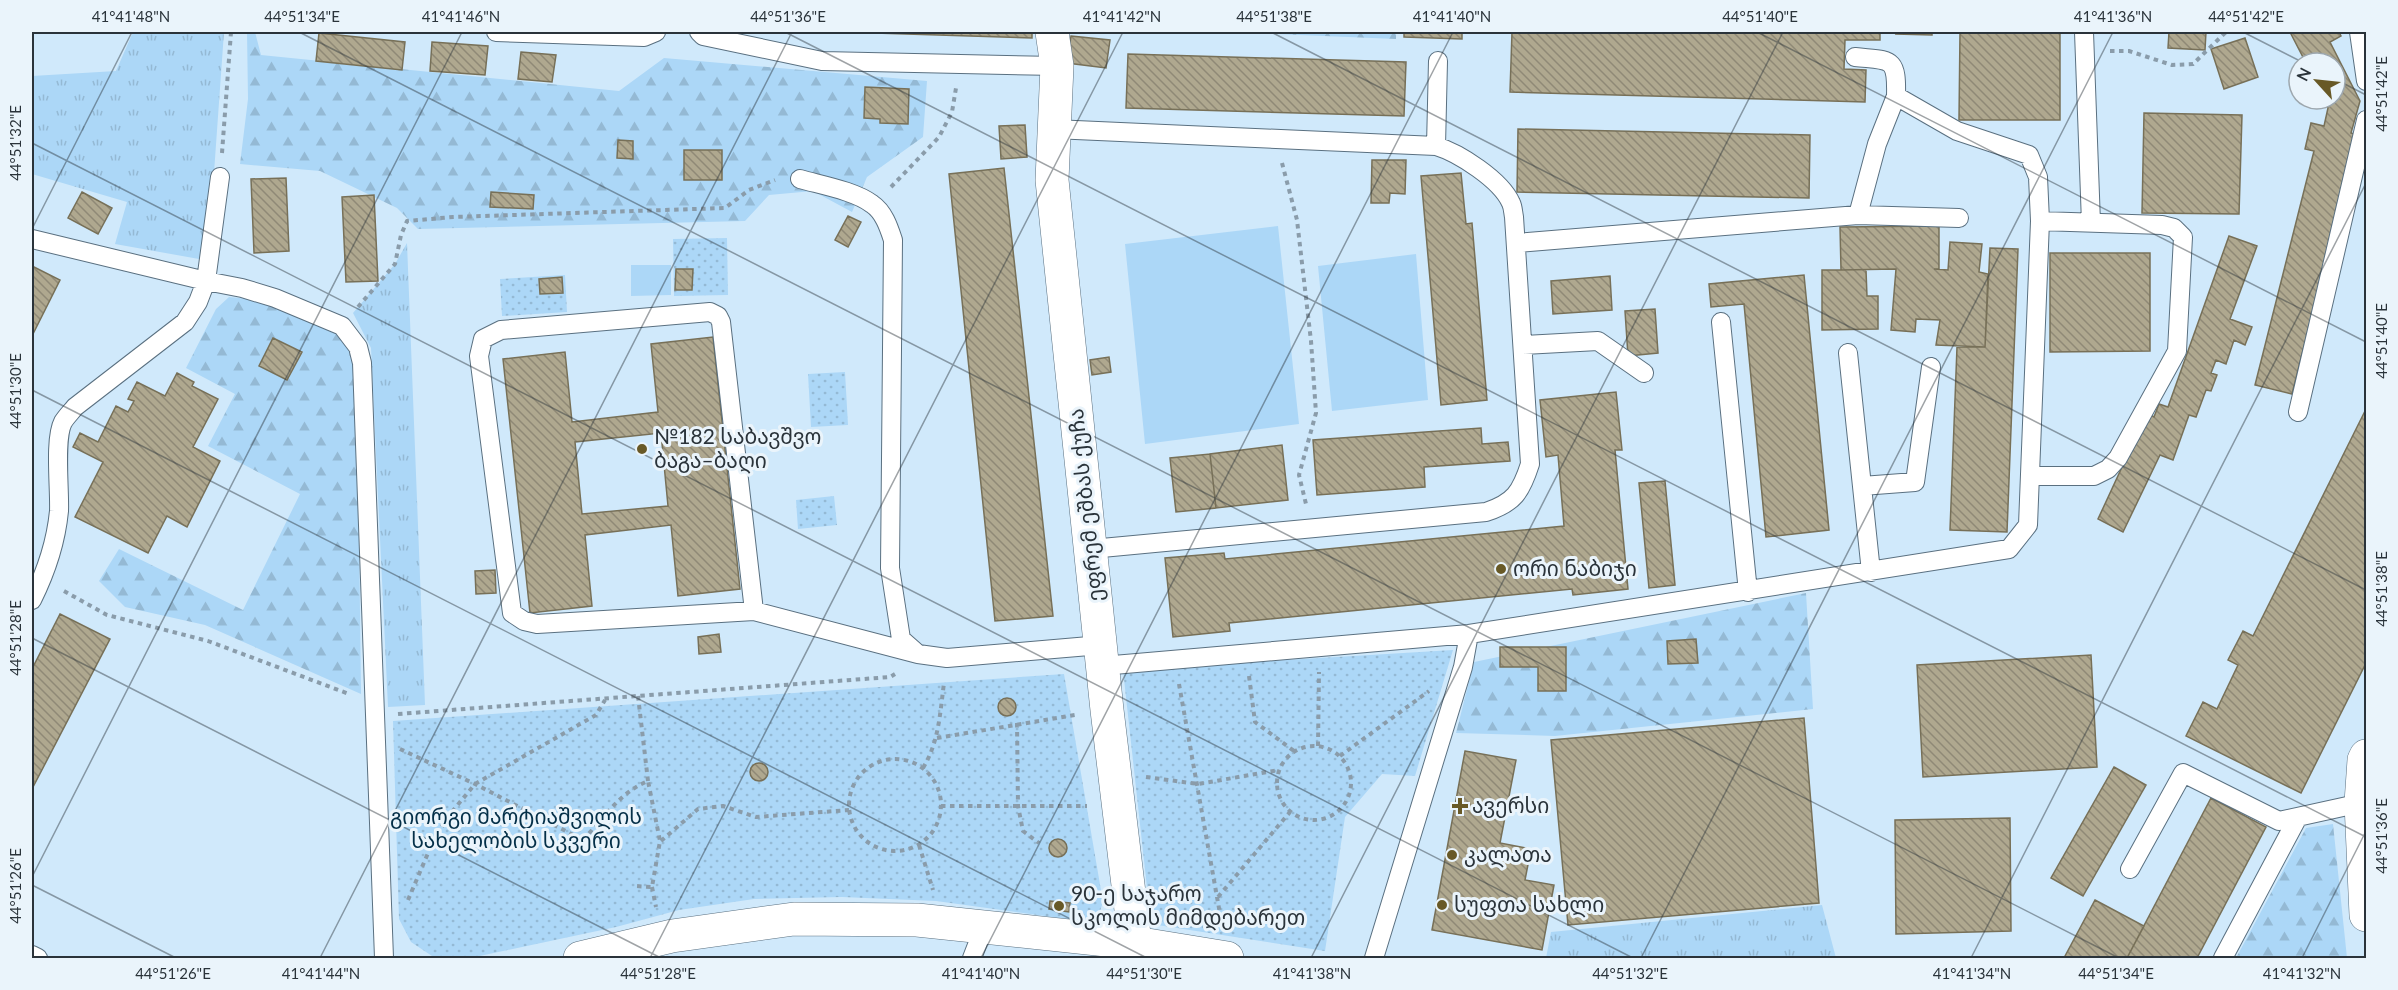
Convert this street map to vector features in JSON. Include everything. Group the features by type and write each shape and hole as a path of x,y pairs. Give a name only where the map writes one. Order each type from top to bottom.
{"street":[{"name":"ეფრემ ეშბას ქუჩა","path":"1052,32 1057,66 1052,180 1107,710 1135,943"},
{"path":"2367,756 2364,760 2361,803 2367,915"},
{"path":"580,958 672,936 794,919 917,920 1135,943 1225,943"}],"lane":[{"path":"496,32 644,37 656,32"},
{"path":"699,32 703,36 822,61 1057,66"},
{"path":"2084,32 2091,223"},
{"path":"2359,32 2367,81"},
{"path":"1855,57 1886,61 1893,65 1897,72 1896,96 1877,144 1858,215"},
{"path":"1437,146 1438,61"},
{"path":"754,611 721,322 718,316 710,312 501,330 483,339 479,356 512,613 524,621 537,624 754,611 918,654 947,658 1102,656 1175,660 1469,634 1748,592 2009,549 2028,525 2040,221 2038,177 2029,155 1957,131 1896,96"},
{"path":"2298,412 2367,120"},
{"path":"1053,129 1437,146 1453,151 1473,166 1495,183 1511,202 1516,243 1530,464 1518,492 1504,506 1486,512 1091,549"},
{"path":"32,600 42,580 53,544 59,511 59,446 62,423 75,408 185,322 198,302 206,281 220,177"},
{"path":"800,179 859,197 873,204 887,222 893,240 890,568 901,639 918,654"},
{"path":"1516,243 1858,215 1959,218"},
{"path":"2031,476 2094,476 2108,469 2118,458 2177,351 2184,237 2174,228 2162,225 2040,221"},
{"path":"32,239 242,288 275,298 342,326 358,347 362,363 384,958"},
{"path":"1721,322 1748,592"},
{"path":"1523,345 1598,341 1644,373"},
{"path":"1848,353 1872,572"},
{"path":"1862,486 1916,482 1931,367"},
{"path":"1374,958 1463,667 1469,634"},
{"path":"2130,869 2183,773 2278,821 2361,803"},
{"path":"2223,958 2298,817"},
{"path":"972,958 984,927"},
{"path":"32,955 38,958"}],"path":[{"path":"224,138 231,32"},
{"path":"2085,52 2129,51 2172,65 2193,64 2226,32"},
{"path":"873,204 939,136 952,112 956,86 954,64"},
{"path":"1275,138 1297,219 1311,341 1316,412 1299,475 1312,528"},
{"path":"342,326 395,264 401,235 407,221 453,217 726,208 749,190 771,180 800,179"},
{"path":"42,580 107,615 208,641 294,672 375,710 605,699 890,677 918,654"},
{"path":"1318,746 1320,648"},
{"path":"1247,654 1254,722 1294,751"},
{"path":"923,768 932,754 937,738 947,658"},
{"path":"1175,660 1225,943"},
{"path":"1340,756 1463,667"},
{"path":"635,886 652,887 660,842 648,781 638,696"},
{"path":"383,931 406,904 434,839 451,813 475,784 596,716 605,699"},
{"path":"937,738 1107,710"},
{"path":"1017,723 1018,806 1023,831 1039,843"},
{"path":"376,738 475,784 583,840 591,859"},
{"path":"1318,746 1329,749 1340,756 1350,776 1350,787 1347,799 1341,808 1332,815 1312,820 1290,812 1279,795 1277,783 1279,770 1294,751 1318,746"},
{"path":"894,759 909,761 923,768 933,779 939,792 941,807 938,822 930,835 919,845 896,851 874,846 862,837 853,824 849,810 850,795 856,781 866,769 880,762 894,759"},
{"path":"1115,773 1198,784 1279,770"},
{"path":"583,840 613,806 637,785 648,781"},
{"path":"660,842 698,809 723,806 756,817 849,810"},
{"path":"941,807 1119,806"},
{"path":"1218,898 1290,812"},
{"path":"919,845 943,923"}],"green space":[{"path":"133,32 224,32 212,201 199,259 115,244 127,202 32,174 32,76 116,71"},
{"path":"247,32 255,32 261,55 619,91 664,58 927,81 923,137 867,177 852,212 813,191 769,195 745,221 418,229 397,208 320,171 240,164 248,99"},
{"path":"1227,32 1396,32 1396,39"},
{"path":"1278,226 1299,424 1145,444 1125,244"},
{"path":"727,238 728,295 674,296 673,239"},
{"path":"407,243 425,705 388,707 371,348 353,313 395,264"},
{"path":"1416,254 1428,400 1332,411 1318,266"},
{"path":"631,265 671,265 671,295 631,296"},
{"path":"565,275 567,312 502,316 500,279"},
{"path":"229,297 259,300 319,324 341,336 352,350 357,364 361,694 205,625 125,607 99,581 119,549 243,610 300,494 208,446 235,394 186,368 216,309"},
{"path":"845,372 848,425 811,427 808,374"},
{"path":"834,496 837,525 798,529 796,500"},
{"path":"1806,593 1813,709 1555,736 1456,733 1474,662"},
{"path":"1453,650 1415,776 1382,774 1345,817 1325,951 1151,924 1123,670"},
{"name":"გიორგი მარტიაშვილის სახელობის სკვერი","path":"1064,674 1103,902 1096,923 936,901 842,897 754,899 679,910 616,927 475,957 435,958 411,942 399,919 393,721"},
{"path":"2333,824 2347,958 2236,958 2306,828"},
{"path":"1822,905 1836,958 1546,958 1551,932"}],"building":[{"path":"842,32 1032,32 1032,38"},
{"path":"1404,32 1462,32 1462,39 1404,37"},
{"path":"1512,32 1880,32 1880,40 1845,40 1844,69 1866,70 1865,102 1510,92"},
{"path":"1897,32 1932,32 1932,35 1896,34"},
{"path":"1960,32 2060,32 2060,120 1959,120"},
{"path":"2169,32 2206,32 2205,50 2168,48"},
{"path":"2290,32 2339,32 2341,36 2330,42 2335,51 2300,51"},
{"path":"319,33 405,42 402,70 316,61"},
{"path":"1071,36 1110,40 1106,68 1067,63"},
{"path":"2245,38 2258,77 2224,89 2211,49"},
{"path":"432,42 488,46 485,75 430,71"},
{"path":"521,52 556,55 552,82 518,79"},
{"path":"1128,54 1406,62 1404,116 1126,108"},
{"path":"2347,75 2360,101 2351,133 2357,135 2292,394 2255,385 2314,151 2305,149 2311,123 2324,126 2327,111 2347,111"},
{"path":"865,87 909,89 908,124 880,123 880,119 864,118"},
{"path":"2144,113 2242,115 2239,214 2142,213"},
{"path":"1025,125 1027,157 1001,159 999,126"},
{"path":"1518,129 1810,135 1809,198 1517,192"},
{"path":"618,140 633,141 633,159 617,158"},
{"path":"684,150 722,150 722,180 684,180"},
{"path":"1372,160 1406,160 1405,194 1390,193 1389,203 1371,203"},
{"path":"1004,168 1053,616 995,621 949,174"},
{"path":"1461,173 1466,224 1472,223 1487,400 1441,405 1421,176"},
{"path":"286,178 289,251 254,253 251,179"},
{"path":"82,192 112,208 98,234 68,218"},
{"path":"491,192 534,195 533,209 490,207"},
{"path":"374,195 378,281 346,282 342,197"},
{"path":"848,216 861,222 848,247 835,240"},
{"path":"1939,226 1939,269 1934,269 1948,270 1950,242 1982,244 1979,272 1988,274 1985,347 1936,345 1940,320 1916,319 1915,332 1891,330 1896,269 1841,270 1840,227"},
{"path":"2229,236 2257,246 2230,319 2252,327 2245,345 2234,340 2226,364 2216,360 2211,373 2217,375 2211,391 2206,390 2196,417 2189,415 2173,460 2160,455 2123,532 2098,519 2147,413 2154,417 2159,404 2168,407"},
{"path":"1990,248 2018,249 2007,532 1950,530 1957,347 1985,347"},
{"path":"2050,253 2150,253 2150,351 2050,352"},
{"path":"32,266 60,280 32,336"},
{"path":"676,269 693,269 692,290 675,290"},
{"path":"1822,270 1866,270 1867,296 1878,296 1878,329 1822,330"},
{"path":"1804,275 1829,530 1766,537 1744,304 1711,307 1709,284"},
{"path":"1610,276 1612,310 1553,314 1551,281"},
{"path":"562,277 563,293 540,294 539,279"},
{"path":"1655,309 1658,353 1628,356 1625,311"},
{"path":"713,337 740,589 678,596 671,525 585,535 592,606 530,613 503,359 565,352 572,422 658,412 651,344","holes":["661,433 668,506 582,514 575,442"]},
{"path":"273,338 302,352 287,380 259,366"},
{"path":"1109,357 1111,372 1092,375 1090,360"},
{"path":"177,373 194,382 192,386 218,399 193,447 220,461 187,527 167,516 148,553 75,517 103,462 73,447 80,433 98,442 116,406 128,412 134,401 128,399 137,382 165,396"},
{"path":"1616,392 1622,450 1615,450 1628,589 1573,595 1572,589 1229,623 1230,631 1173,637 1165,558 1224,553 1225,559 1564,526 1558,455 1546,457 1540,400"},
{"path":"2366,409 2366,663 2301,793 2186,736 2203,702 2217,709 2238,665 2228,660 2243,631 2253,636"},
{"path":"1481,428 1482,444 1508,442 1510,461 1424,467 1425,487 1317,495 1313,440"},
{"path":"1282,445 1288,500 1216,508 1210,454"},
{"path":"1210,454 1216,508 1176,512 1170,458"},
{"path":"1665,481 1675,585 1649,588 1639,483"},
{"path":"495,570 496,593 476,594 475,571"},
{"path":"60,614 110,639 32,789 32,669"},
{"path":"719,634 721,652 699,654 698,637"},
{"path":"1696,639 1698,663 1668,664 1667,641"},
{"path":"1500,647 1566,647 1566,691 1538,691 1538,667 1500,667"},
{"path":"2091,655 2097,767 1923,777 1917,665"},
{"path":"1007,698 1013,701 1016,707 1013,713 1007,716 1001,713 998,707 1001,701"},
{"path":"1804,718 1819,903 1568,925 1551,740"},
{"path":"1465,751 1516,760 1500,843 1531,849 1525,880 1554,885 1542,950 1432,930"},
{"path":"759,763 765,766 768,772 765,778 759,781 753,778 750,772 753,766"},
{"path":"2114,767 2146,785 2083,896 2051,878"},
{"path":"2211,798 2266,827 2197,958 2127,958"},
{"path":"2010,818 2011,931 1896,934 1895,820"},
{"path":"1058,839 1064,842 1067,848 1064,854 1058,857 1052,854 1049,848 1052,842"},
{"path":"2095,900 2144,926 2127,958 2064,958"},
{"name":"90-ე საჯარო სკოლის მიმდებარეთ","path":"1050,901 1070,903 1069,912 1049,909"}],"place":[{"name":"№182 საბავშვო ბაგა–ბაღი","path":"642,449"},
{"name":"ორი ნაბიჯი","path":"1501,569"},
{"name":"ავერსი","path":"1460,806"},
{"name":"კალათა","path":"1452,855"},
{"name":"სუფთა სახლი","path":"1442,905"},
{"name":"90-ე საჯარო სკოლის მიმდებარეთ","path":"1059,906"}]}
